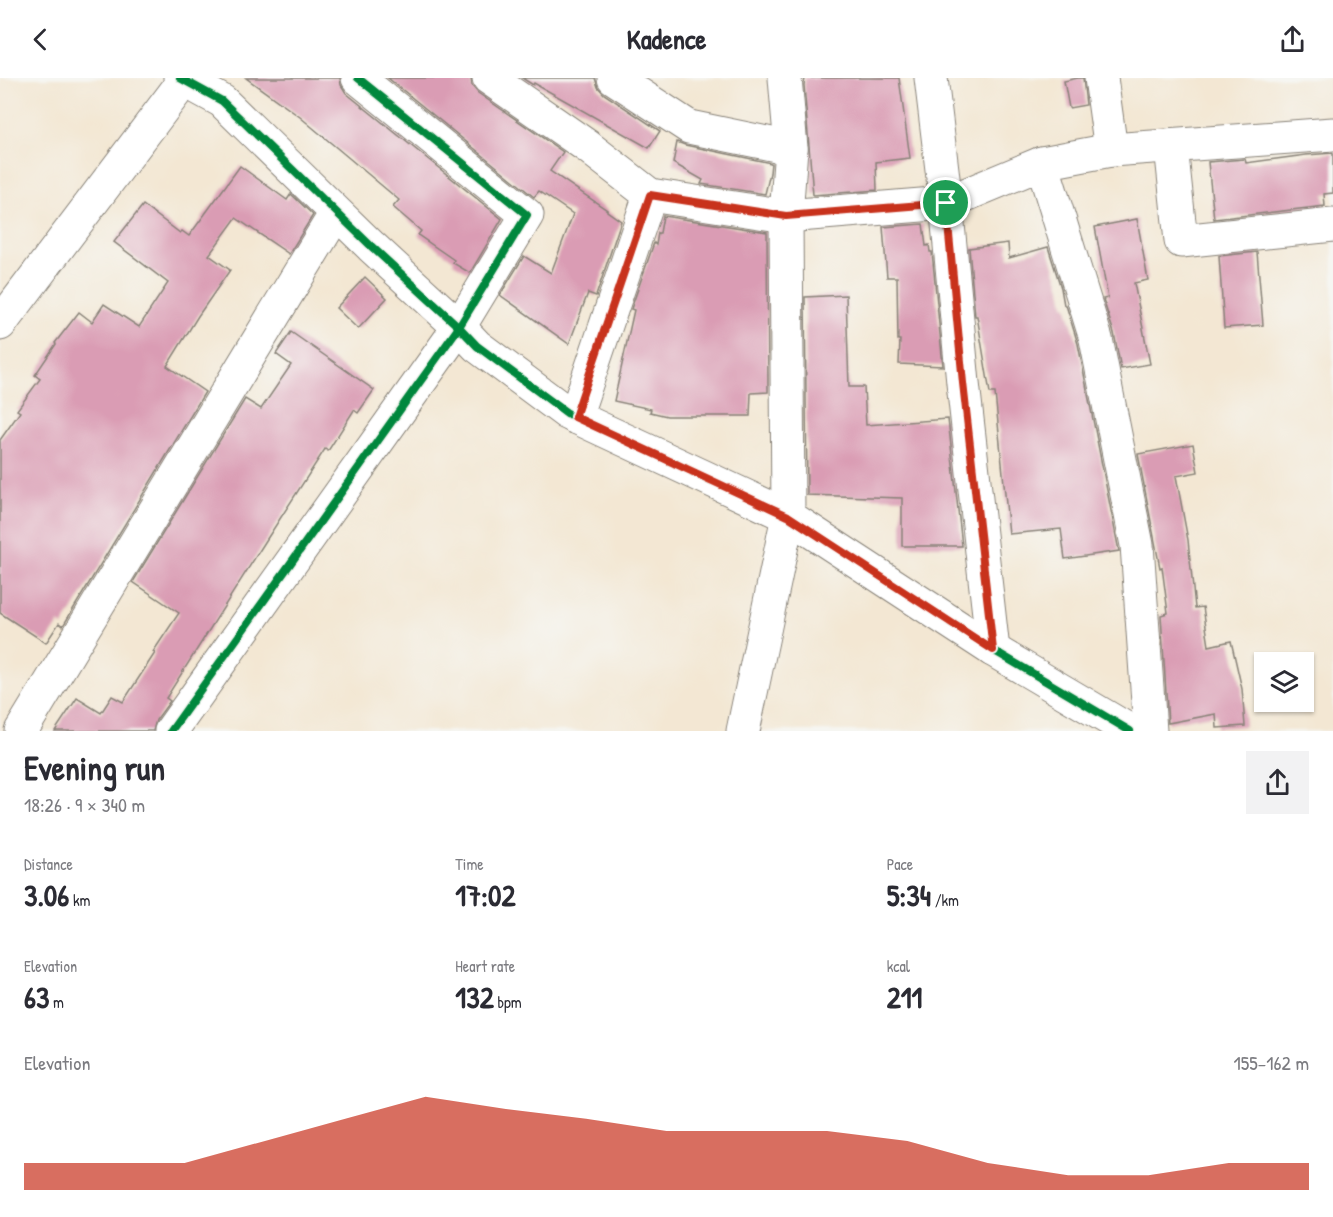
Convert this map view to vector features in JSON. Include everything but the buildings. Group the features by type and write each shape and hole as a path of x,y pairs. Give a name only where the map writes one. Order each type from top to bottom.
{"street":[{"path":"171,731 459,327 527,215 358,78"},
{"path":"489,78 587,146 650,195 786,216 946,203 1042,163 1111,150 1333,134"},
{"path":"614,78 689,127 791,148"},
{"path":"931,78 993,650"},
{"path":"1101,78 1111,150"},
{"path":"0,324 184,79 222,101 477,346 567,413 788,516 993,650 1130,731"},
{"path":"743,731 788,516 786,216 791,148 783,79"},
{"path":"1171,146 1181,241 1333,225"},
{"path":"1042,163 1096,339 1137,545 1150,731"},
{"path":"575,417 650,195"},
{"path":"21,731 336,213"}],"cycle path":[{"path":"180,78 222,101 477,346 567,413 788,516 993,650 1130,731"},
{"path":"171,731 459,327 527,215 358,78"}],"route":[{"path":"650,195 786,216 946,203 963,383 993,650 788,516 575,417 650,195"}]}
